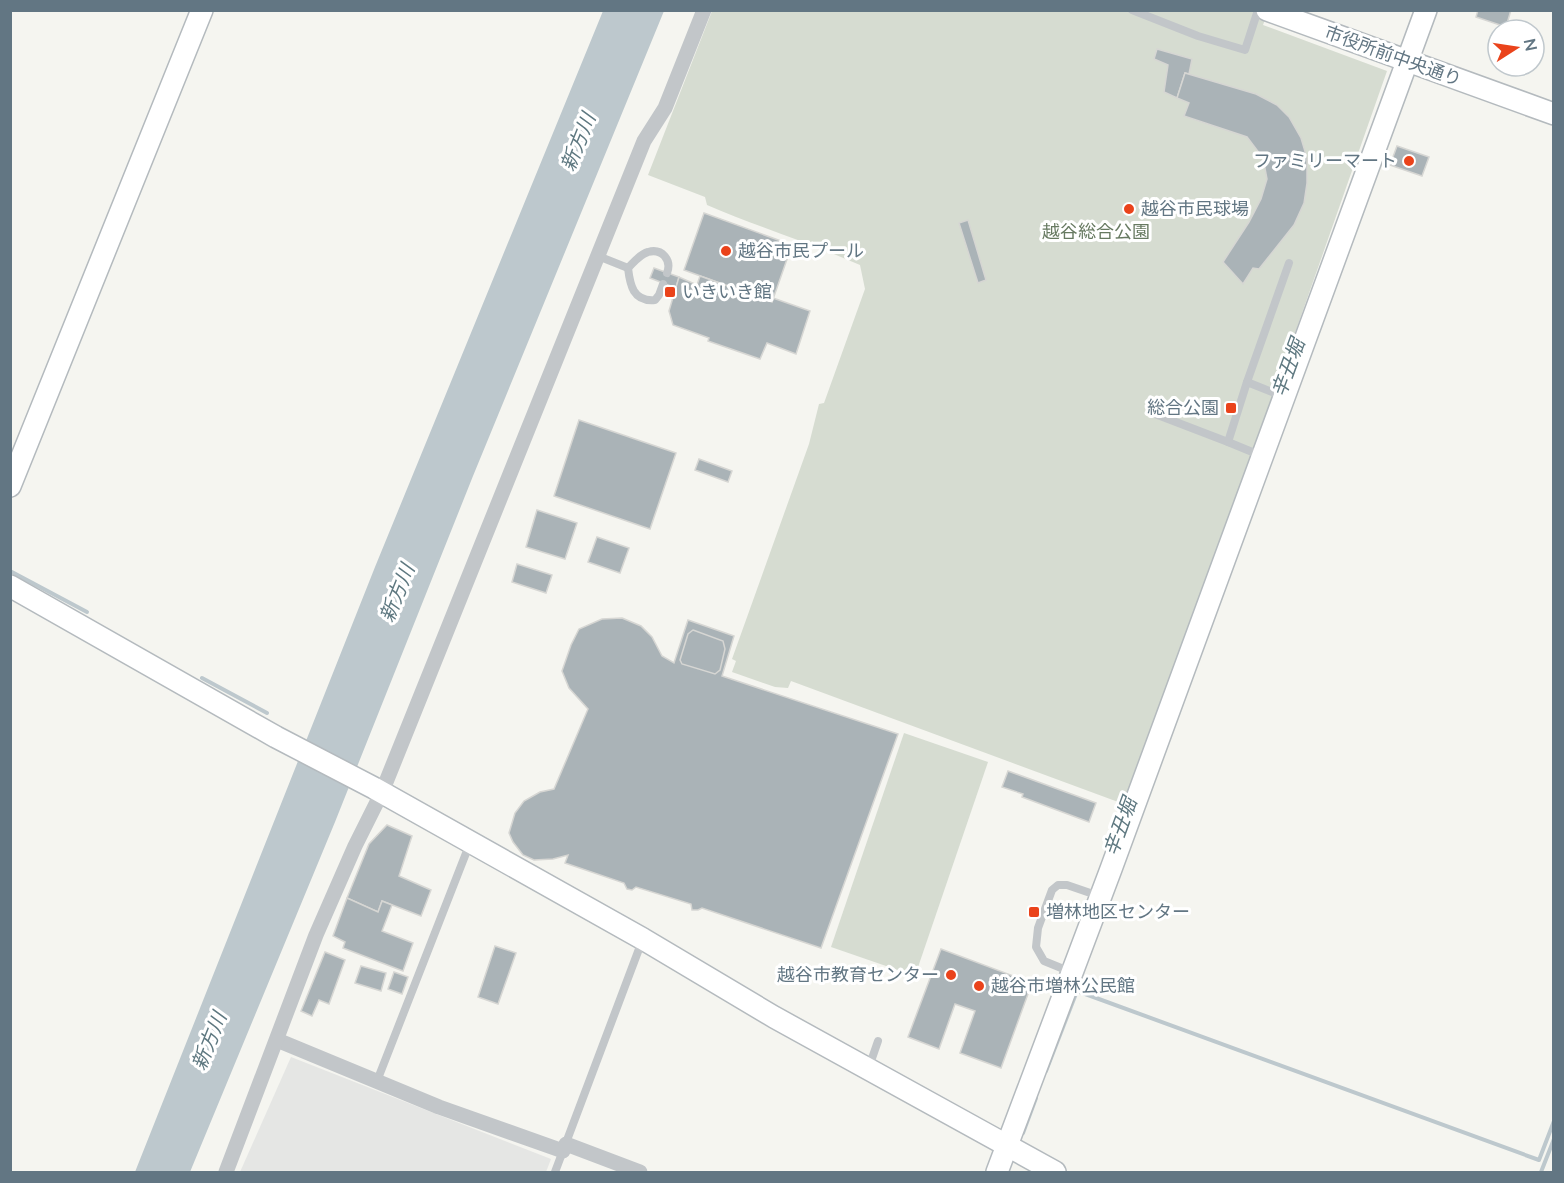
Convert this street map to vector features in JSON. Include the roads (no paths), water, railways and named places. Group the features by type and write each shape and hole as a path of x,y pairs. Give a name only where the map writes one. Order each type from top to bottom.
{"street":[{"path":"10,486 202,10"},
{"path":"226,1173 316,935 355,846 644,141 665,108 704,10"},
{"name":"市役所前中央通り","path":"1267,10 1554,114"},
{"path":"997,1173 1426,10"},
{"path":"10,586 276,737 378,790 643,939 774,1017 1054,1173"},
{"path":"277,1040 439,1107 640,1173"}],"lane":[{"path":"1132,10 1198,36 1245,50 1258,10"},
{"path":"628,268 638,257 649,252 659,252 668,262 667,273"},
{"path":"598,256 628,268"},
{"path":"1228,442 1289,263"},
{"path":"628,268 632,290 640,298 654,300 659,295 663,284"},
{"path":"1247,382 1284,397"},
{"path":"1155,414 1262,456"},
{"path":"377,1081 470,842"},
{"path":"1072,972 1044,961 1034,940 1052,890 1058,885 1067,885 1100,897"},
{"path":"555,1173 643,939"},
{"path":"868,1069 878,1041"}],"water":[{"name":"新方川","path":"603,11 664,11 473,476 335,822 190,1172 135,1172 375,567"}],"waterway":[{"path":"10,571 87,612"},
{"path":"202,678 267,713"},
{"path":"1046,1071 1077,991 1539,1160 1554,1121"},
{"name":"辛丑堀","path":"1023,1133 1036,1098"},
{"path":"1541,1172 1554,1139"}],"place":[{"name":"ファミリーマート","path":"1409,161"},
{"name":"越谷市民球場","path":"1129,209"},
{"name":"越谷市民プール","path":"726,251"},
{"name":"いきいき館","path":"670,292"},
{"name":"総合公園","path":"1231,408"},
{"name":"増林地区センター","path":"1034,912"},
{"name":"越谷市教育センター","path":"951,975"},
{"name":"越谷市増林公民館","path":"979,986"}],"park label":[{"name":"越谷総合公園","path":"1096,232"}]}
